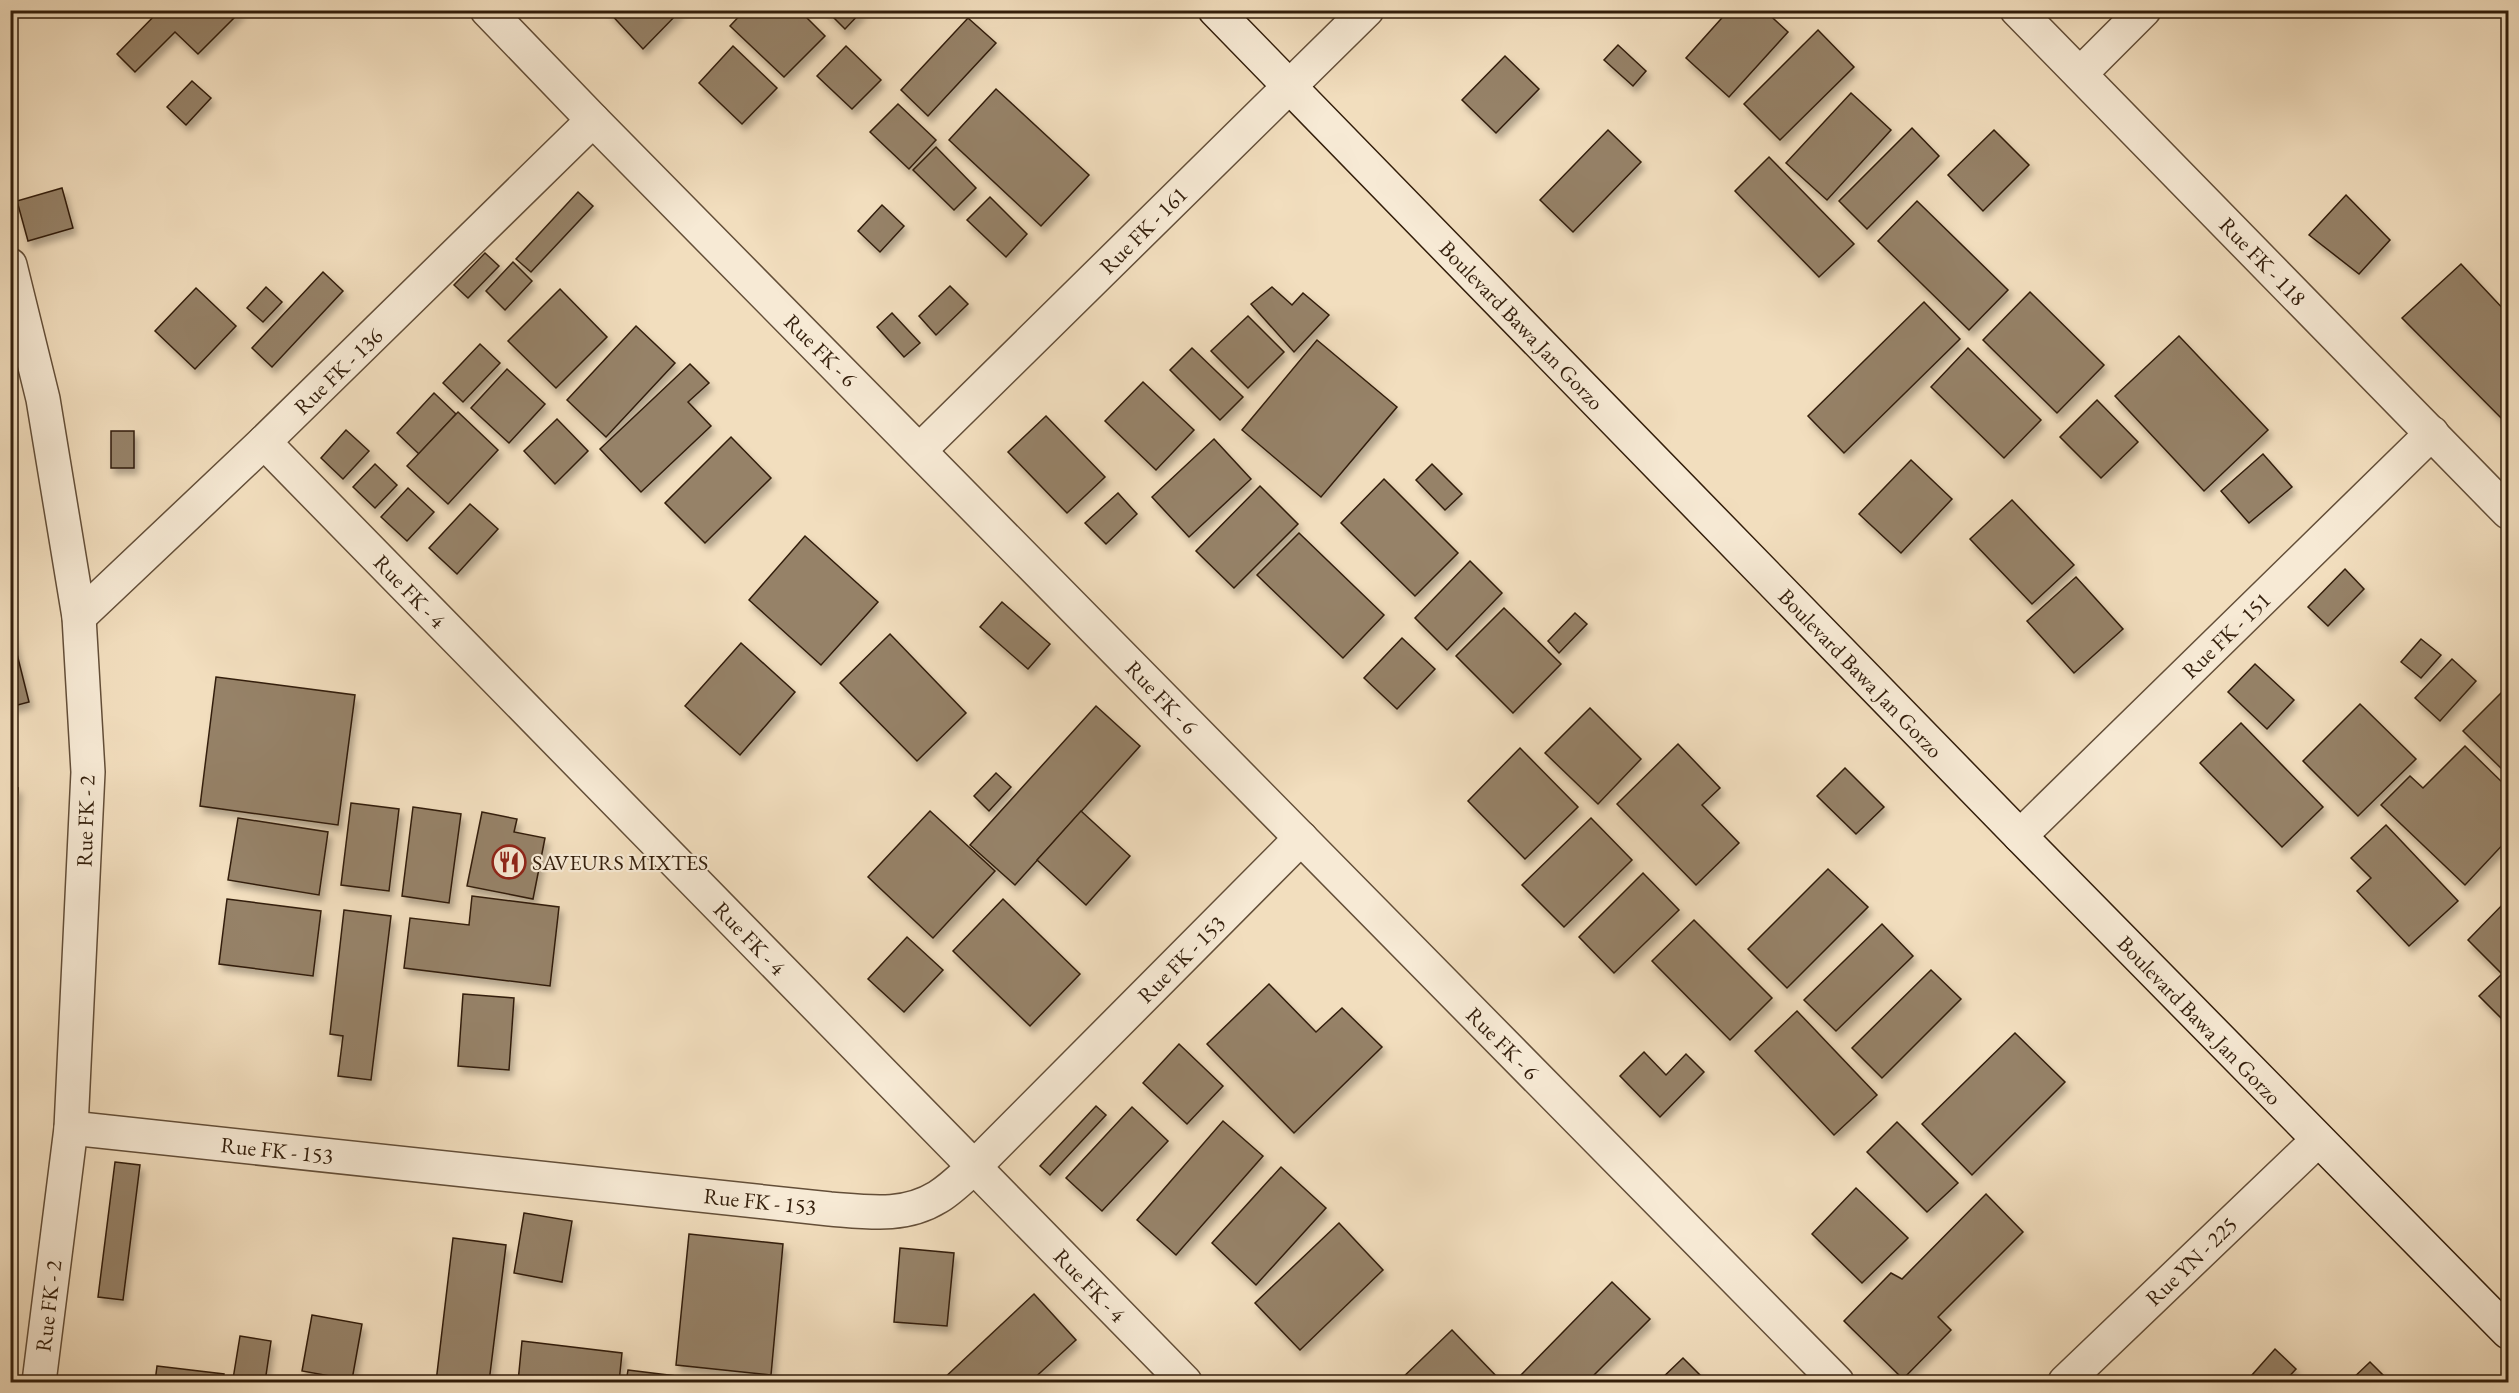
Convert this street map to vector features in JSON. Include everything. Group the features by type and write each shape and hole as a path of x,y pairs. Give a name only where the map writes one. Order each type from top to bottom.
{"street":[{"name":"Rue FK - 6","path":"487,10 1837,1383"},
{"name":"Boulevard Bawa Jan Gorzo","path":"1215,10 2020,836 2508,1332"},
{"name":"Rue FK - 161","path":"920,450 1367,10"},
{"name":"Rue FK - 118","path":"2017,10 2508,512"},
{"path":"2080,74 2144,10"},
{"name":"Rue FK - 136","path":"79,617 264,442 593,120"},
{"name":"Rue FK - 2","path":"10,265 43,399 79,617 88,772 71,1128 39,1383"},
{"name":"Rue FK - 151","path":"2020,836 2432,433"},
{"name":"Rue FK - 4","path":"264,442 1185,1383"},
{"name":"Rue FK - 153","path":"71,1128 878,1213 910,1210 939,1197 974,1167 1301,838"},
{"name":"Rue YN - 225","path":"2065,1383 2318,1140"}],"building":[{"path":"160,10 242,10 198,54 175,32 135,72 117,54"},
{"path":"607,10 681,10 643,49"},
{"path":"745,10 799,10 825,36 784,77 730,26"},
{"path":"826,10 863,10 845,29"},
{"path":"1729,10 1764,10 1788,32 1729,97 1686,58"},
{"path":"968,18 996,43 928,116 901,90"},
{"path":"1818,30 1854,67 1780,140 1744,104"},
{"path":"1618,45 1646,71 1633,86 1604,60"},
{"path":"733,46 777,88 742,124 699,83"},
{"path":"846,46 881,80 852,109 817,76"},
{"path":"1505,56 1539,89 1496,133 1462,100"},
{"path":"192,81 211,98 186,125 167,107"},
{"path":"996,89 1089,175 1041,226 949,140"},
{"path":"1851,93 1891,130 1827,200 1786,163"},
{"path":"898,104 936,140 909,169 870,132"},
{"path":"1912,128 1939,156 1867,229 1839,201"},
{"path":"1608,130 1641,162 1573,232 1540,200"},
{"path":"1994,130 2029,165 1983,211 1948,175"},
{"path":"936,147 976,188 954,210 913,170"},
{"path":"1769,157 1854,244 1819,277 1735,191"},
{"path":"62,188 73,228 28,241 17,201"},
{"path":"578,192 593,206 531,272 516,259"},
{"path":"2346,195 2390,240 2359,274 2309,235"},
{"path":"990,197 1027,234 1006,257 967,220"},
{"path":"1917,201 2008,290 1969,330 1878,241"},
{"path":"882,205 904,226 880,252 858,231"},
{"path":"485,253 499,266 468,298 454,285"},
{"path":"513,262 532,281 505,310 486,291"},
{"path":"2461,264 2508,314 2508,425 2402,318"},
{"path":"323,272 343,291 272,367 252,348"},
{"path":"950,286 968,304 936,335 919,316"},
{"path":"266,287 282,302 263,322 247,308"},
{"path":"1272,287 1292,305 1303,293 1329,315 1294,352 1251,304"},
{"path":"196,288 236,326 195,369 155,331"},
{"path":"560,289 607,337 556,388 508,341"},
{"path":"2030,292 2104,365 2057,413 1983,340"},
{"path":"1924,302 1960,339 1844,453 1808,416"},
{"path":"892,313 920,343 904,357 877,327"},
{"path":"1248,316 1284,352 1248,388 1211,351"},
{"path":"636,326 675,363 606,437 567,400"},
{"path":"2179,336 2268,430 2204,491 2115,396"},
{"path":"1317,340 1397,407 1321,497 1242,430"},
{"path":"480,344 500,363 463,402 443,383"},
{"path":"1192,348 1243,397 1220,420 1170,370"},
{"path":"1968,348 2041,420 2004,458 1931,387"},
{"path":"690,364 709,383 688,402 711,426 641,492 600,449"},
{"path":"507,369 545,404 509,443 471,408"},
{"path":"1143,382 1194,430 1156,470 1105,421"},
{"path":"434,393 456,414 419,454 397,433"},
{"path":"2097,400 2138,442 2101,478 2060,437"},
{"path":"458,412 498,450 448,504 407,466"},
{"path":"1046,416 1105,477 1067,513 1008,452"},
{"path":"557,419 588,451 555,484 524,451"},
{"path":"346,430 369,451 343,479 321,458"},
{"path":"111,431 134,431 134,468 111,468"},
{"path":"731,437 771,478 705,543 665,503"},
{"path":"1214,439 1251,479 1189,537 1152,497"},
{"path":"2263,454 2292,487 2249,523 2221,491"},
{"path":"1911,460 1952,499 1901,553 1859,514"},
{"path":"375,464 397,485 375,508 353,487"},
{"path":"1432,464 1462,494 1445,510 1416,480"},
{"path":"1384,479 1458,553 1415,596 1341,523"},
{"path":"1260,486 1298,524 1234,588 1196,551"},
{"path":"408,488 434,512 407,541 381,517"},
{"path":"1118,493 1137,514 1106,544 1085,523"},
{"path":"2012,500 2074,565 2032,604 1970,539"},
{"path":"470,504 498,529 457,574 429,548"},
{"path":"1299,533 1384,615 1343,658 1257,575"},
{"path":"805,536 878,602 821,665 749,600"},
{"path":"1470,561 1502,593 1447,650 1415,618"},
{"path":"2345,569 2364,589 2328,626 2308,607"},
{"path":"2076,577 2123,629 2074,673 2027,621"},
{"path":"1002,602 1050,644 1028,669 980,627"},
{"path":"1504,608 1561,664 1513,713 1456,656"},
{"path":"1575,613 1587,624 1559,653 1548,641"},
{"path":"10,626 29,702 10,707"},
{"path":"890,634 966,713 917,761 840,683"},
{"path":"1402,638 1435,669 1397,709 1364,678"},
{"path":"2421,639 2441,655 2421,678 2401,662"},
{"path":"741,643 795,692 740,755 685,706"},
{"path":"2452,659 2476,681 2440,721 2415,698"},
{"path":"2255,664 2294,700 2267,729 2228,692"},
{"path":"216,677 355,695 338,825 200,806"},
{"path":"2508,686 2508,775 2463,731"},
{"path":"2360,704 2416,759 2358,816 2303,761"},
{"path":"1096,706 1140,746 1015,885 970,845"},
{"path":"1590,708 1641,759 1598,804 1545,753"},
{"path":"2241,723 2323,807 2282,847 2200,763"},
{"path":"1678,744 1720,788 1702,805 1739,843 1696,885 1617,804"},
{"path":"2465,746 2508,788 2508,839 2465,885 2381,805 2410,776 2423,788"},
{"path":"1520,748 1578,807 1525,859 1468,801"},
{"path":"1845,768 1884,807 1856,834 1817,796"},
{"path":"996,773 1011,787 989,811 974,796"},
{"path":"10,787 18,788 11,874 10,874"},
{"path":"351,803 399,809 389,891 341,885"},
{"path":"413,807 461,814 449,903 402,896"},
{"path":"930,811 995,871 933,938 868,877"},
{"path":"1081,811 1130,856 1086,905 1037,860"},
{"path":"482,812 517,819 514,832 545,838 533,899 467,886"},
{"path":"238,818 328,832 319,895 228,880"},
{"path":"1591,818 1632,860 1564,927 1522,885"},
{"path":"2386,825 2458,901 2409,946 2357,891 2371,878 2351,858"},
{"path":"1828,869 1868,907 1787,988 1748,949"},
{"path":"1643,873 1679,910 1614,973 1579,937"},
{"path":"472,896 559,907 550,986 404,968 410,918 469,925"},
{"path":"227,899 321,911 313,976 219,964"},
{"path":"1003,899 1080,974 1030,1026 953,951"},
{"path":"2508,899 2508,1025 2479,996 2502,974 2468,940"},
{"path":"344,910 391,916 371,1080 338,1076 343,1036 330,1034"},
{"path":"1694,920 1772,998 1730,1040 1652,961"},
{"path":"1882,924 1913,956 1836,1031 1804,1000"},
{"path":"907,937 943,970 904,1012 868,979"},
{"path":"1931,970 1961,999 1882,1078 1852,1048"},
{"path":"1269,984 1316,1032 1342,1008 1382,1047 1294,1133 1207,1044"},
{"path":"463,994 514,998 509,1070 458,1066"},
{"path":"1797,1011 1877,1095 1834,1135 1755,1051"},
{"path":"2015,1033 2065,1082 1972,1175 1922,1124"},
{"path":"1179,1044 1223,1086 1187,1124 1143,1083"},
{"path":"1644,1052 1666,1075 1686,1054 1704,1072 1660,1117 1620,1076"},
{"path":"1096,1106 1106,1115 1050,1175 1040,1166"},
{"path":"1132,1107 1168,1141 1102,1211 1066,1178"},
{"path":"1223,1121 1263,1156 1176,1255 1137,1220"},
{"path":"1897,1122 1958,1183 1927,1212 1867,1152"},
{"path":"115,1162 140,1165 123,1300 98,1297"},
{"path":"1281,1167 1326,1208 1256,1285 1212,1243"},
{"path":"1856,1188 1908,1238 1862,1283 1812,1234"},
{"path":"1986,1194 2023,1232 1938,1317 1951,1330 1903,1379 1844,1321 1891,1273 1902,1279"},
{"path":"524,1213 572,1221 562,1282 514,1273"},
{"path":"1339,1223 1383,1270 1300,1350 1255,1303"},
{"path":"689,1234 783,1244 771,1375 676,1365"},
{"path":"453,1238 506,1245 489,1382 436,1382"},
{"path":"900,1248 954,1253 947,1326 894,1322"},
{"path":"1612,1282 1650,1319 1587,1382 1525,1382 1519,1377"},
{"path":"1034,1294 1076,1340 1030,1382 940,1382"},
{"path":"312,1315 362,1324 352,1380 302,1371"},
{"path":"1452,1330 1499,1379 1495,1382 1398,1382"},
{"path":"240,1336 271,1341 265,1382 233,1379"},
{"path":"522,1341 622,1353 619,1382 518,1382"},
{"path":"2275,1349 2296,1369 2284,1382 2261,1382 2252,1375"},
{"path":"1683,1358 1707,1382 1658,1382"},
{"path":"2370,1362 2390,1382 2349,1382"},
{"path":"157,1366 224,1374 223,1382 155,1382"},
{"path":"628,1370 676,1376 675,1382 626,1382"},
{"path":"706,1379 729,1382 706,1382"}],"place":[{"name":"SAVEURS MIXTES","path":"509,862"}]}
